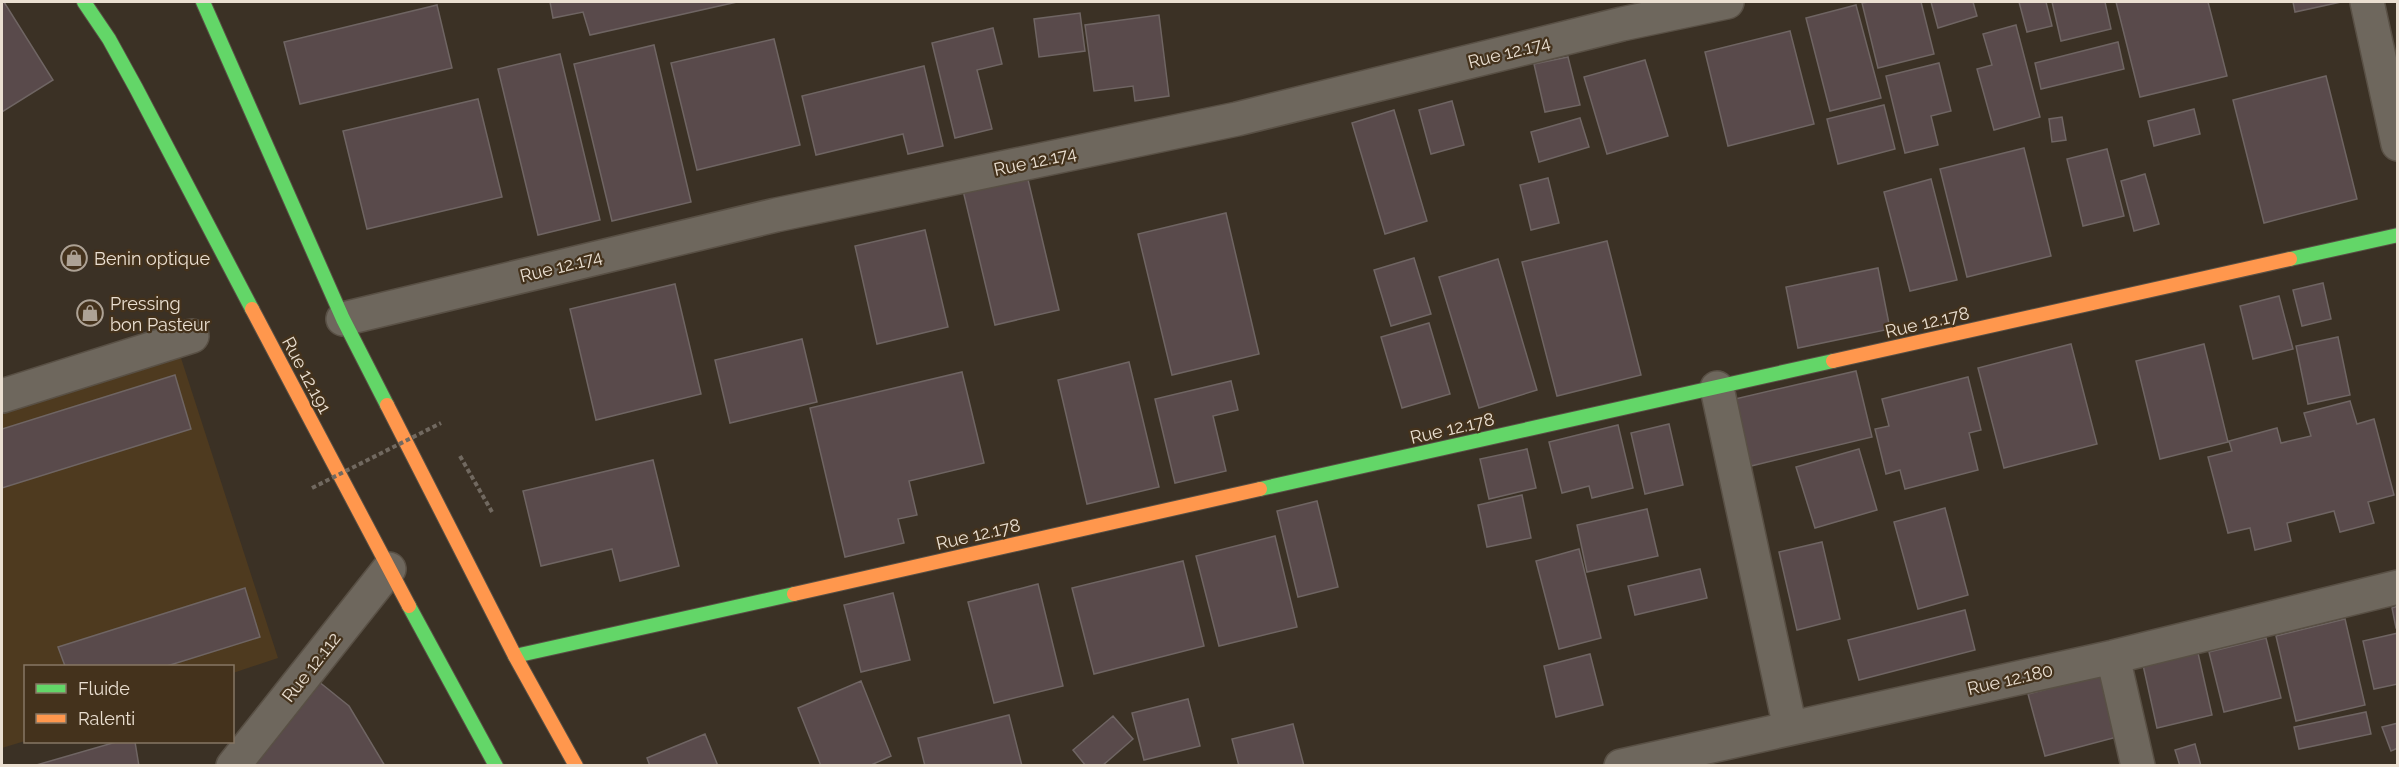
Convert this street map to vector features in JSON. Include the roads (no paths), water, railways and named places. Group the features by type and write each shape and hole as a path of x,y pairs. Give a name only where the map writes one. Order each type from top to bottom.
{"street":[{"name":"Rue 12.191","path":"84,2 109,39 136,88 389,569 496,765"},
{"path":"203,2 343,319 515,656 576,765"},
{"name":"Rue 12.174","path":"343,319 776,214 1237,119 1619,13 1727,2"},
{"path":"2367,2 2397,144"},
{"name":"Rue 12.178","path":"515,656 2397,235"},
{"path":"2,396 192,336"},
{"path":"1717,388 1790,728"},
{"name":"Rue 12.112","path":"233,765 389,569"},
{"name":"Rue 12.180","path":"1621,765 2113,657 2397,587"},
{"path":"2113,657 2138,765"}],"place":[{"name":"Benin optique","path":"74,258"},
{"name":"Pressing bon Pasteur","path":"90,313"}]}
